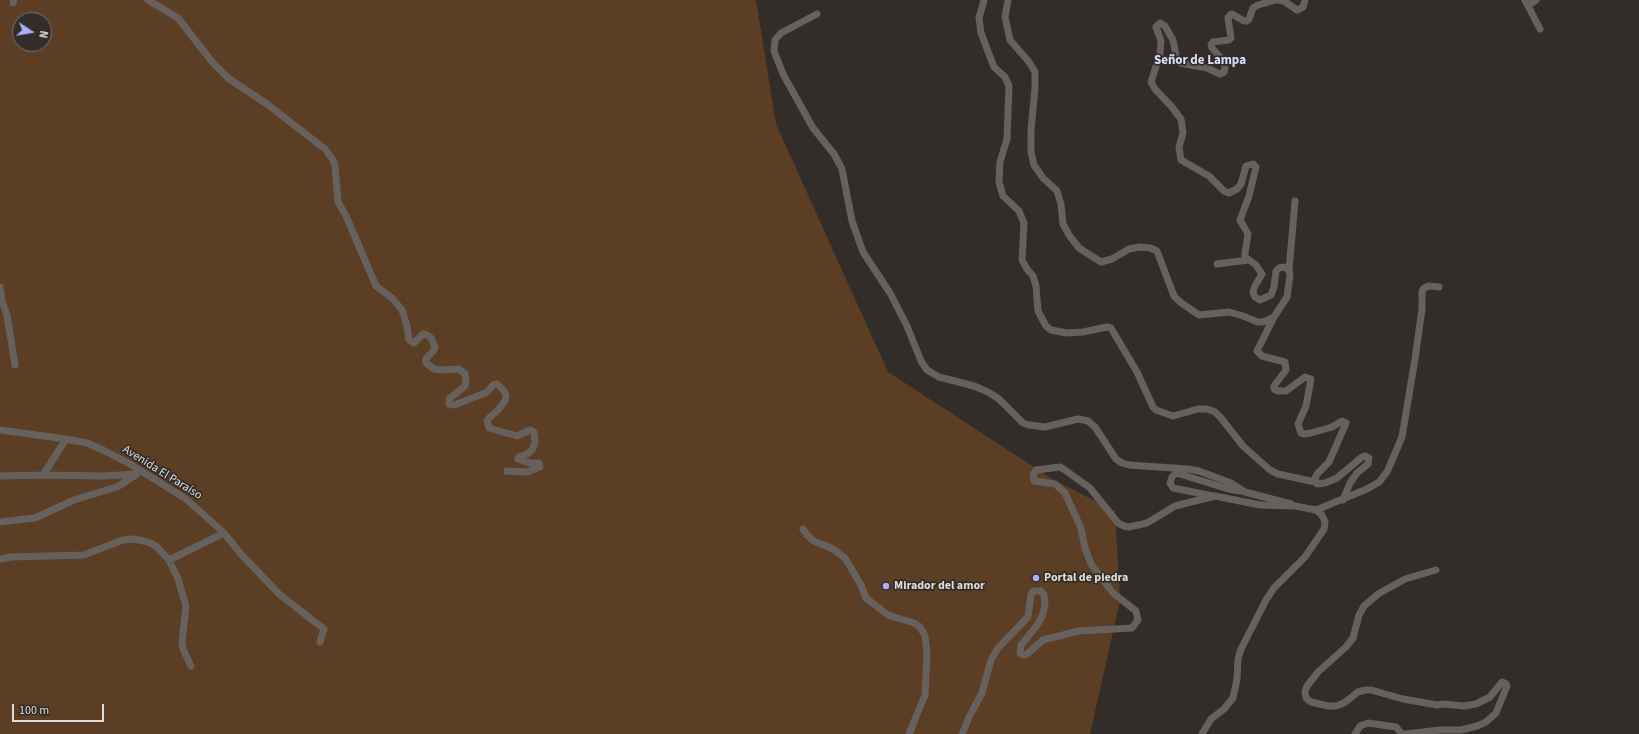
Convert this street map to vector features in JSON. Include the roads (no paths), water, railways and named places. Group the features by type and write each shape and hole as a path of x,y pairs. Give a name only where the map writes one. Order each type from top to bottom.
{"street":[{"path":"148,0 178,18 213,63 228,78 267,104 325,149 333,160 335,166 338,202 346,216 376,286 392,298 402,310 407,326 409,340 414,343 423,334 427,335 431,338 435,347 426,359 428,365 438,370 459,369 465,374 465,386 450,399 449,404 454,405 480,395 487,392 493,385 497,384 504,391 506,396 505,401 498,410 488,418 487,422 489,428 517,436 530,430 534,432 535,442 532,450 518,459 529,463 539,463 540,467 527,472 507,472"},
{"path":"984,0 979,18 981,33 994,67 1005,77 1009,86 1007,139 1000,162 999,182 1003,196 1019,212 1024,223 1022,260 1033,276 1036,286 1038,311 1046,326 1051,330 1067,333 1083,332 1107,327 1110,328 1137,372 1153,407 1156,410 1173,416 1198,409 1215,412 1222,418 1243,446 1270,470 1278,474 1320,484 1345,472 1362,457 1367,457 1370,460 1368,464 1357,473 1350,483 1343,500"},
{"path":"1008,0 1005,17 1010,40 1029,62 1035,72 1031,130 1031,152 1034,165 1043,178 1057,190 1061,204 1062,224 1079,248 1101,262 1112,260 1129,249 1140,247 1150,248 1157,251 1174,296 1199,315 1229,312 1258,322 1263,322 1274,317"},
{"path":"1289,270 1284,267 1276,271 1274,287 1270,295 1260,300 1255,297 1253,292 1262,274 1260,270 1246,257 1245,253 1248,234 1240,220 1249,196 1256,167 1253,164 1246,166 1241,184 1237,190 1229,193 1224,191 1209,176 1181,160 1179,147 1183,133 1181,119 1155,89 1151,82 1160,54 1161,41 1156,27 1160,23 1165,26 1173,40 1177,61 1180,63 1207,68 1220,74 1224,72 1225,67 1223,60 1211,45 1213,42 1229,40 1231,38 1228,18 1230,15 1232,14 1244,21 1247,21 1250,19 1253,8 1258,5 1277,0 1284,1 1297,10 1303,7 1306,0"},
{"path":"1536,0 1526,3 1540,29"},
{"path":"817,14 781,33 775,40 774,51 783,74 813,128 834,154 842,169 852,221 863,252 890,293 907,326 921,361 927,370 939,377 974,386 988,392 999,399 1023,422 1029,425 1045,427 1078,419 1088,421 1095,427 1116,459 1122,464 1200,471 1231,483 1244,492"},
{"path":"1295,201 1287,297 1274,317 1257,351 1262,356 1285,362 1286,370 1274,386 1274,389 1278,391 1286,391 1305,377 1311,379 1306,406 1298,424 1300,431 1304,434 1312,434 1332,427 1342,421 1346,423 1329,462 1318,473 1315,478 1315,482"},
{"path":"1217,264 1248,260"},
{"path":"1316,510 1367,489 1379,482 1388,472 1402,437 1422,309 1422,292 1423,289 1428,286 1439,287"},
{"path":"0,287 2,301 7,315 15,365"},
{"name":"Avenida El Paraíso","path":"0,430 87,443 105,451 186,499 224,533 241,554 279,594 324,629 320,642"},
{"path":"42,475 66,439"},
{"path":"962,734 982,693 991,660 998,648 1028,617 1031,595 1033,591 1041,591 1044,595 1044,614 1021,645 1020,653 1027,654 1043,640 1079,631 1132,628 1138,620 1136,611 1113,593 1091,564 1085,548 1081,528 1065,494 1055,484 1034,481 1033,475 1036,470 1060,467 1065,470 1090,488 1111,516 1118,523 1124,526 1147,523 1175,506 1215,496"},
{"path":"0,476 103,476 140,473"},
{"path":"0,522 35,518 74,500 117,487 140,473"},
{"path":"1202,734 1211,719 1224,709 1233,698 1237,679 1238,659 1241,648 1266,600 1274,588 1305,557 1324,529 1325,522 1322,515 1316,510 1228,489 1180,474 1172,476 1170,483 1173,488 1260,505 1295,506"},
{"path":"803,529 814,541 833,549 845,558 861,585 866,598 888,615 914,623 920,627 925,636 927,653 925,695 909,734"},
{"path":"169,560 224,533"},
{"path":"0,559 11,557 84,555 123,540 134,539 142,540 156,546 169,560 178,579 186,606 182,642 183,649 191,666"},
{"path":"1406,734 1440,730 1461,730 1486,722 1496,713 1506,684 1502,682 1490,697 1476,704 1464,706 1443,704 1437,705 1403,700 1371,690 1366,690 1358,692 1344,703 1336,706 1328,706 1311,702 1306,698 1305,692 1307,686 1318,672 1346,648 1353,638 1359,615 1364,606 1378,594 1404,579 1436,570"},
{"path":"1355,734 1360,726 1368,723 1396,726 1402,734"}],"place":[{"name":"Portal de piedra","path":"1036,578"},
{"name":"Mirador del amor","path":"886,586"}],"district":[{"name":"Señor de Lampa","path":"1200,61"}]}
